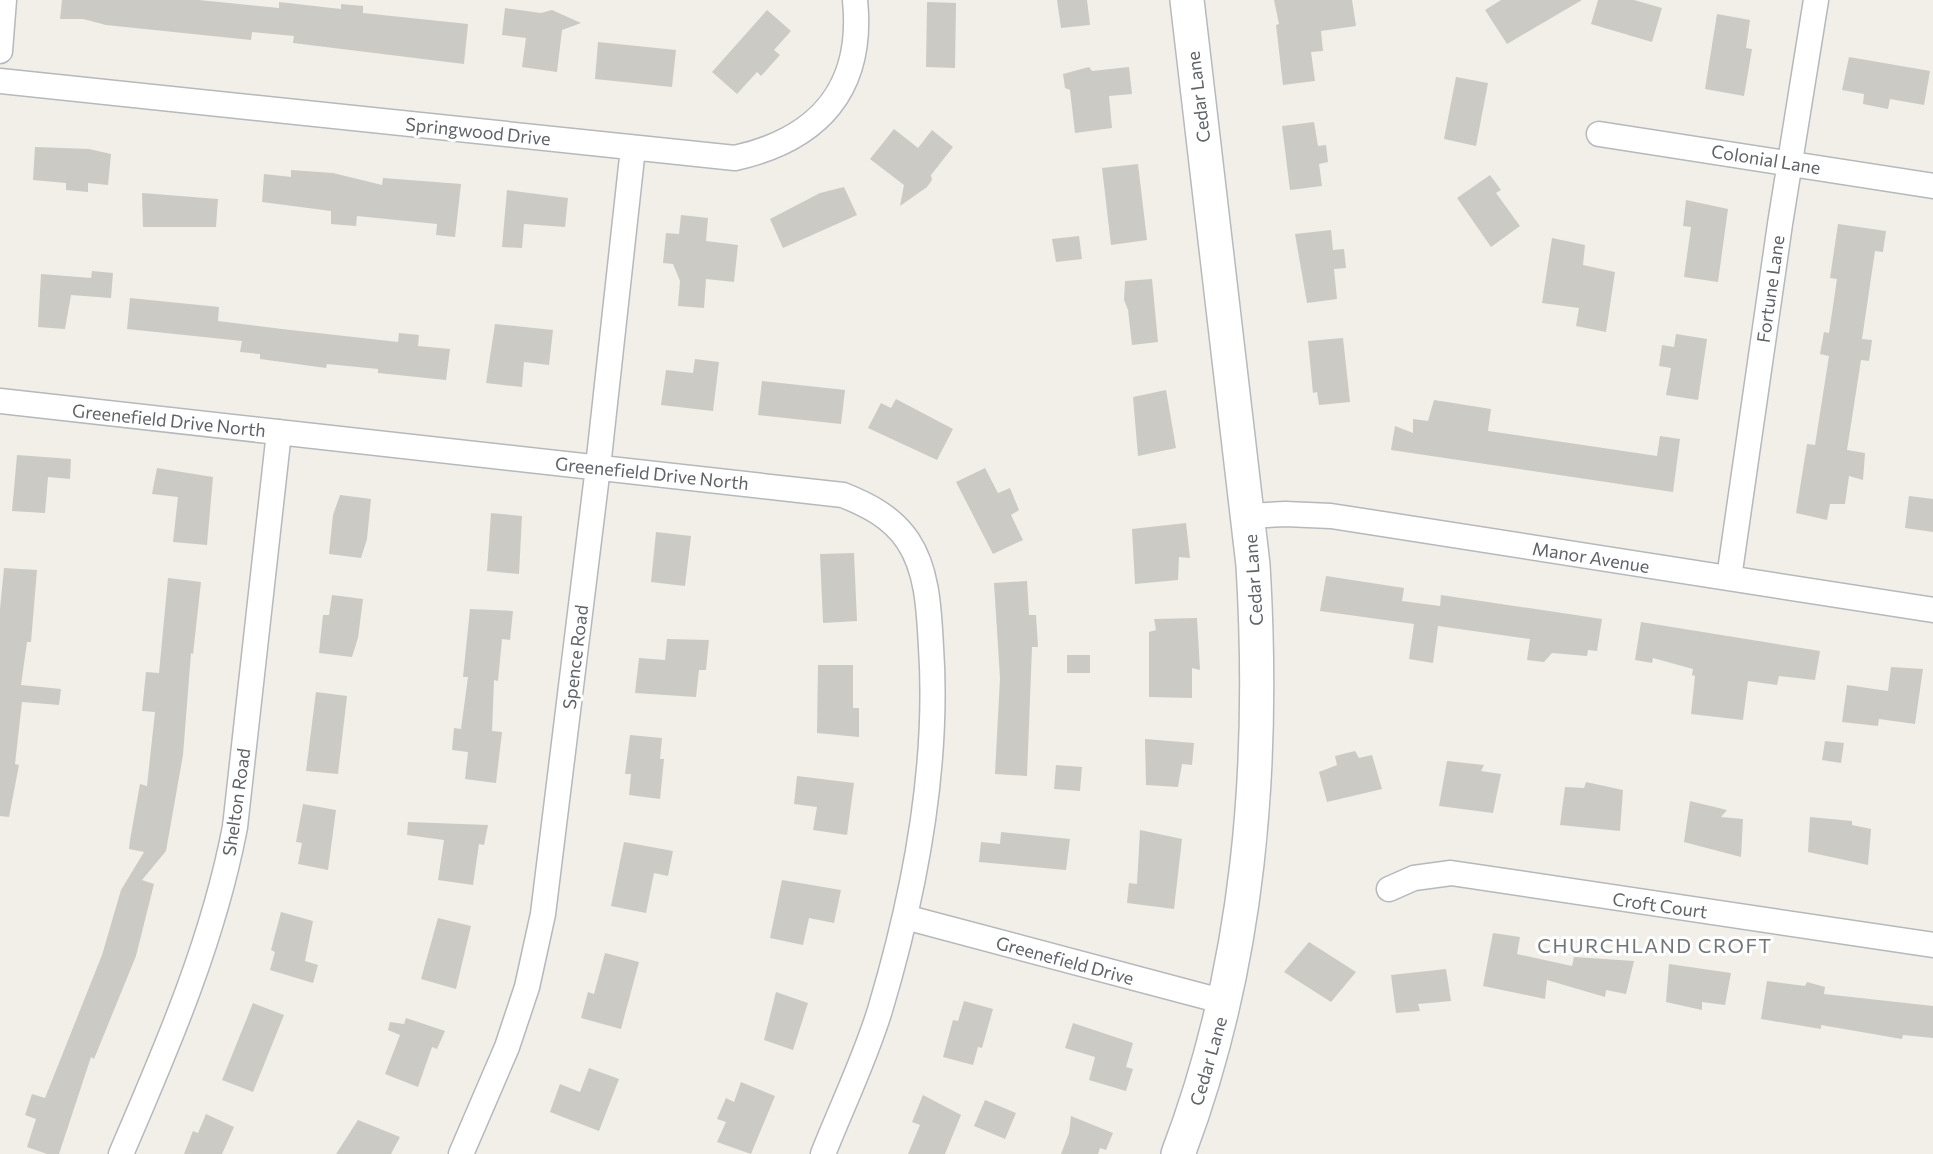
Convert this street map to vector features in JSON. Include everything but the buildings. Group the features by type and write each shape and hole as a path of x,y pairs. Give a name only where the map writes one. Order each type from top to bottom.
{"main road":[{"name":"Cedar Lane","path":"1178,1154 1195,1106 1225,1002 1243,910 1253,822 1258,730 1257,638 1248,516 1187,0"}],"street":[{"path":"0,51 4,0"},
{"name":"Springwood Drive","path":"0,81 735,158 767,151 792,139 814,123 832,102 846,78 854,52 858,25 855,0"},
{"name":"Fortune Lane","path":"1729,578 1816,0"},
{"name":"Colonial Lane","path":"1599,134 1933,186"},
{"name":"Spence Road","path":"461,1154 507,1047 527,987 543,914 598,467 633,148"},
{"name":"Greenefield Drive North","path":"0,401 843,495 871,506 891,522 908,540 920,562 929,612 933,680 932,726 918,847 905,917 879,1012 823,1154"},
{"name":"Shelton Road","path":"121,1154 182,1011 226,873 235,827 279,432"},
{"name":"Manor Avenue","path":"1248,516 1285,514 1331,516 1933,610"},
{"name":"Croft Court","path":"1389,889 1413,878 1451,873 1933,945"},
{"name":"Greenefield Drive","path":"905,917 1225,1002"}],"district":[{"name":"CHURCHLAND CROFT","path":"1655,945"}]}
